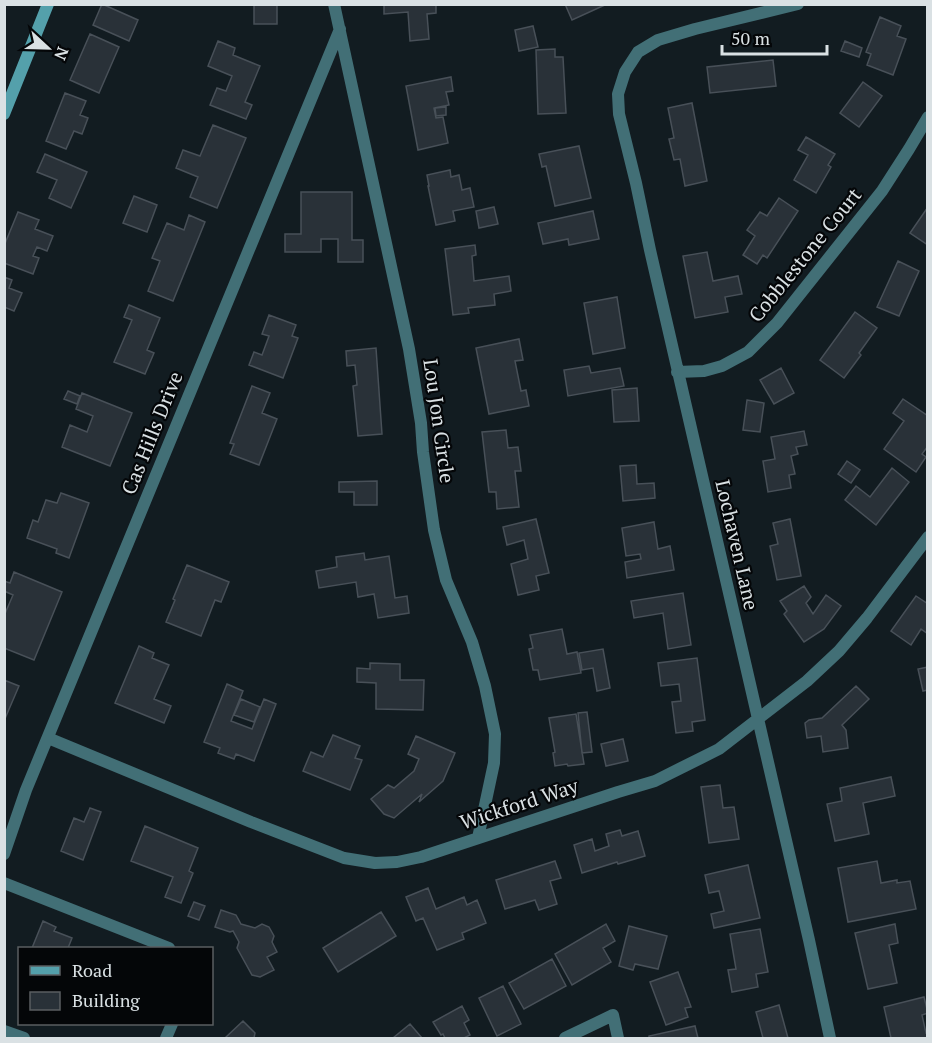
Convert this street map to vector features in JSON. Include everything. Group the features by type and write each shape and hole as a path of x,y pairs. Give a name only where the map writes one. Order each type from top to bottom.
{"street":[{"path":"4,114 48,4"},
{"name":"Lou Jon Circle","path":"334,4 409,349 434,530 446,580 472,642 485,686 495,734 494,763 478,838"},
{"name":"Lochaven Lane","path":"798,4 658,40 638,52 625,72 618,94 619,114 830,1038"},
{"name":"Cas Hills Drive","path":"4,854 26,790 340,29"},
{"name":"Cobblestone Court","path":"678,372 704,371 722,366 748,352 777,323 882,191 927,117"},
{"name":"Wickford Way","path":"48,738 344,858 375,863 421,858 655,782 719,749 807,681 839,651 867,618 927,537"},
{"path":"4,883 166,947"},
{"path":"565,1038 613,1015 618,1038"},
{"path":"4,1031 24,1038"}],"building":[{"path":"102,4 138,20 129,41 93,25"},
{"path":"254,4 277,4 277,24 254,24"},
{"path":"384,4 436,4 436,13 427,14 429,39 410,41 408,12 384,14"},
{"path":"565,4 607,4 572,20"},
{"path":"880,17 901,26 897,36 906,39 893,75 867,65 871,54 866,52"},
{"path":"533,26 538,47 519,51 515,30"},
{"path":"90,34 119,47 99,93 70,80"},
{"path":"218,41 235,48 233,55 260,66 245,102 252,105 246,119 210,105 217,88 226,91 232,76 208,66"},
{"path":"845,41 862,48 859,57 841,51"},
{"path":"555,49 555,57 563,57 566,113 538,114 536,50"},
{"path":"773,60 776,86 710,93 707,67"},
{"path":"451,77 453,91 446,92 449,105 434,108 436,118 443,117 448,143 418,150 406,86"},
{"path":"863,82 882,96 859,127 840,113"},
{"path":"65,93 86,101 80,115 88,118 82,134 74,131 66,149 46,141"},
{"path":"692,103 707,181 685,186 680,159 674,160 669,139 674,138 668,108"},
{"path":"446,107 446,115 436,116 435,108"},
{"path":"213,125 246,138 217,208 190,197 198,177 176,168 183,150 200,156"},
{"path":"806,137 835,154 828,165 831,167 816,193 794,180 808,155 798,150"},
{"path":"579,146 591,198 555,206 546,166 542,167 539,154"},
{"path":"45,154 87,172 71,208 49,198 57,180 37,172"},
{"path":"450,170 451,177 459,175 462,190 470,188 474,207 453,211 455,221 436,225 427,175"},
{"path":"301,192 352,192 352,240 363,240 363,262 338,262 338,239 321,239 321,252 285,252 285,234 301,234"},
{"path":"134,196 157,205 147,232 123,223"},
{"path":"779,198 798,211 767,258 763,255 757,264 743,255 755,236 747,230 760,212 767,216"},
{"path":"494,207 498,224 479,228 476,211"},
{"path":"928,207 928,245 910,233"},
{"path":"593,211 599,239 569,245 568,239 543,244 538,223"},
{"path":"18,212 39,220 35,229 53,236 47,251 37,247 33,256 39,258 33,274 4,263 4,246"},
{"path":"189,215 205,222 173,301 148,291 160,261 152,258 167,223 184,230"},
{"path":"475,245 476,255 472,256 474,281 509,276 511,291 494,294 495,305 468,308 469,313 453,315 445,249"},
{"path":"707,252 713,281 738,276 742,294 725,297 728,312 695,318 683,256"},
{"path":"898,261 919,271 899,316 877,307"},
{"path":"4,277 12,280 9,288 22,293 14,311 4,307"},
{"path":"617,297 625,348 593,354 584,303"},
{"path":"129,305 160,318 147,350 154,353 145,374 114,362 132,320 124,317"},
{"path":"855,312 877,328 844,378 820,360"},
{"path":"269,315 296,325 292,336 298,338 283,378 249,365 254,352 262,355 269,336 262,334"},
{"path":"519,339 523,360 515,361 521,391 526,390 529,406 489,414 476,348"},
{"path":"376,348 382,434 358,436 353,386 357,385 355,365 347,366 346,351"},
{"path":"589,366 591,373 620,368 624,386 568,396 564,370"},
{"path":"781,368 794,393 774,404 760,380"},
{"path":"252,386 270,393 262,413 277,419 259,465 230,454 234,444 230,443"},
{"path":"637,388 639,421 614,422 612,390"},
{"path":"68,391 80,396 77,404 64,399"},
{"path":"82,393 132,413 110,466 62,447 70,425 87,432 93,416 76,409"},
{"path":"903,399 928,416 928,446 922,454 926,457 916,472 884,449 904,421 893,413"},
{"path":"747,400 764,403 760,432 743,430"},
{"path":"506,430 508,448 518,447 521,471 515,471 519,507 497,509 496,492 489,492 482,432"},
{"path":"804,431 807,445 796,447 798,454 791,456 795,474 789,475 791,488 768,492 763,461 775,459 771,437"},
{"path":"847,461 860,470 851,483 838,474"},
{"path":"636,465 637,484 654,483 655,498 623,501 620,466"},
{"path":"892,468 909,482 876,525 845,500 856,486 870,497"},
{"path":"377,481 377,505 354,505 354,492 339,492 339,482"},
{"path":"61,493 89,503 69,558 56,553 57,549 27,538 33,520 38,522 46,500 57,503"},
{"path":"536,519 549,573 536,576 539,590 518,595 511,564 528,559 524,540 507,545 503,527"},
{"path":"790,519 801,576 777,580 770,546 778,544 773,523"},
{"path":"654,522 658,549 670,546 674,570 627,578 625,562 641,559 640,554 626,556 622,528"},
{"path":"364,553 365,560 389,556 395,598 407,596 409,613 378,618 374,594 358,597 356,582 319,588 316,571 337,567 336,557"},
{"path":"187,565 229,582 221,602 215,600 201,636 166,622"},
{"path":"14,572 62,592 34,660 4,648 4,616 13,595 4,591 4,581 10,583"},
{"path":"804,586 811,597 806,603 813,614 826,595 841,606 824,629 804,642 784,614 787,611 780,601"},
{"path":"683,593 691,645 668,649 663,613 634,618 631,601"},
{"path":"916,596 928,604 928,634 921,629 911,645 891,631"},
{"path":"562,629 567,654 577,652 581,673 540,680 538,670 533,670 529,649 533,648 530,635"},
{"path":"139,646 154,653 152,658 169,665 154,699 171,706 164,723 115,703"},
{"path":"603,649 610,688 597,691 593,668 582,670 579,653"},
{"path":"697,658 705,720 692,722 693,731 676,733 672,702 681,701 679,684 661,686 658,663"},
{"path":"370,663 400,664 400,680 424,680 423,710 376,709 376,683 357,682 357,668 370,669"},
{"path":"928,667 928,690 923,691 918,669"},
{"path":"4,680 19,686 4,721"},
{"path":"227,684 243,691 231,721 252,729 264,699 276,704 254,761 236,754 234,759 218,753 220,748 204,742"},
{"path":"856,686 869,699 842,725 846,730 848,748 823,752 821,736 807,738 805,723 822,718"},
{"path":"241,699 260,707 254,722 234,715"},
{"path":"587,712 592,752 582,753 578,713"},
{"path":"576,714 584,764 555,766 549,718"},
{"path":"333,735 360,746 355,758 362,760 350,790 303,771 311,752 323,757"},
{"path":"416,736 455,753 443,781 419,802 422,794 394,818 384,814 371,799 388,785 394,788 414,771 419,759 408,754"},
{"path":"623,739 628,761 606,766 601,744"},
{"path":"891,777 895,796 863,803 869,834 835,841 827,804 842,801 840,788"},
{"path":"720,785 723,808 734,807 739,839 709,843 701,787"},
{"path":"90,808 101,812 83,860 61,851 74,818 84,822"},
{"path":"145,826 198,848 189,871 193,873 181,903 165,897 173,877 131,861"},
{"path":"620,830 622,836 638,831 645,856 582,873 574,845 592,839 595,851 609,846 606,834"},
{"path":"555,861 561,878 550,881 557,904 539,910 535,900 505,909 496,880"},
{"path":"877,861 881,883 897,880 897,883 910,881 916,909 848,922 838,868"},
{"path":"748,865 760,918 714,928 711,914 724,911 719,891 709,893 705,875"},
{"path":"428,888 436,909 464,897 467,905 477,900 486,923 462,933 464,939 437,950 423,918 416,921 406,897"},
{"path":"194,902 205,906 199,920 188,916"},
{"path":"221,910 236,915 241,924 255,928 262,924 269,927 274,936 272,942 277,952 267,957 274,970 260,977 252,975 237,948 239,942 233,931 215,927"},
{"path":"381,912 396,936 338,972 323,948"},
{"path":"43,921 56,927 54,931 72,938 68,947 32,947"},
{"path":"606,924 615,941 603,948 611,962 572,985 555,954"},
{"path":"895,924 898,943 889,945 897,983 868,989 855,933"},
{"path":"629,926 667,936 658,969 635,964 633,970 619,966"},
{"path":"760,929 768,972 756,974 758,987 732,992 728,970 736,969 730,934"},
{"path":"552,959 566,986 524,1009 509,983"},
{"path":"678,972 691,1007 685,1008 688,1017 666,1025 650,982"},
{"path":"503,986 521,1024 497,1036 479,998"},
{"path":"924,997 928,1013 922,1015 928,1038 891,1038 884,1007"},
{"path":"779,1005 788,1038 763,1038 756,1012"},
{"path":"462,1006 469,1020 464,1023 470,1035 464,1038 445,1038 433,1022"},
{"path":"243,1021 255,1033 254,1038 225,1038"},
{"path":"410,1024 422,1038 393,1038"},
{"path":"695,1026 698,1038 649,1038 649,1036"}]}
